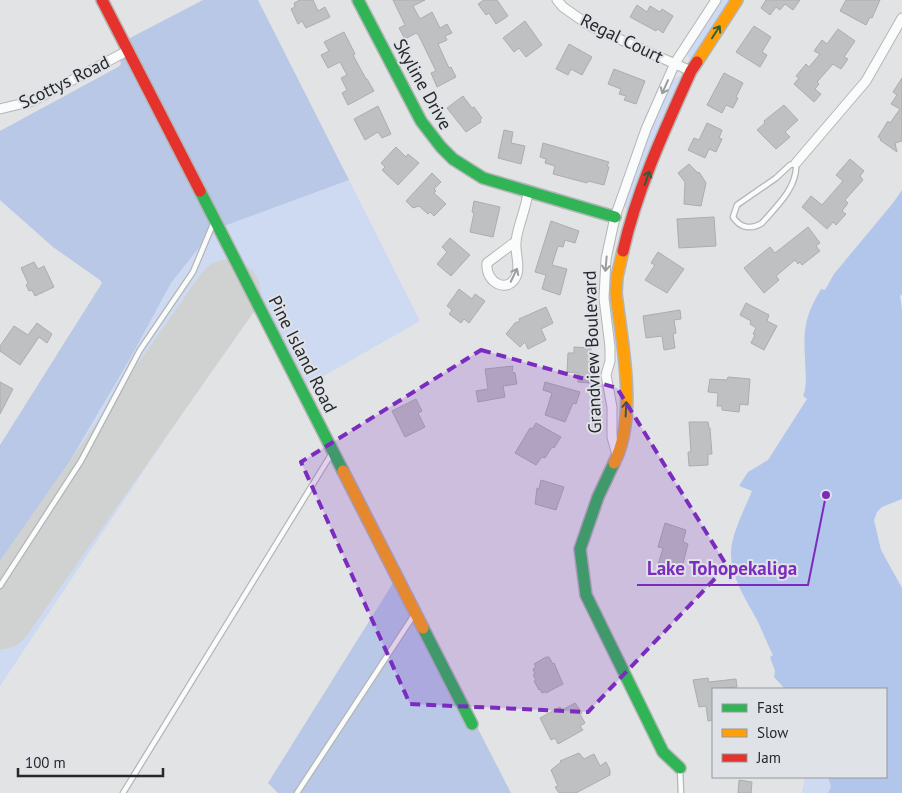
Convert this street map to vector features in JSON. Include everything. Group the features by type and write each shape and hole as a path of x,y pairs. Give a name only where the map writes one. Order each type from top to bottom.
{"street":[{"name":"Pine Island Road","path":"102,0 472,724"},
{"name":"Skyline Drive","path":"358,0 418,117 439,146 455,162 469,172 483,178 615,217"},
{"name":"Regal Court","path":"557,0 563,7 590,26 691,71"},
{"name":"Grandview Boulevard","path":"618,456 612,436 612,407 606,374 610,361 610,347 604,298 606,258 615,217 638,148 675,63 716,0"},
{"name":"Grandview Boulevard","path":"680,768 663,752 586,596 580,549 598,497 618,456 624,433 627,394 617,308 617,277 629,224 658,146 691,71 737,0"},
{"path":"796,162 866,81 902,18"},
{"name":"Scottys Road","path":"0,109 33,100 127,51"},
{"path":"515,242 487,264 488,275 498,285 503,286 511,283 517,274 515,242 527,203 528,191"}],"lane":[{"path":"796,162 797,168 792,186 762,223 750,228 736,222 733,217 737,205 796,162"},
{"path":"0,586 81,461 140,350 193,272 215,220"},
{"path":"123,793 333,452"},
{"path":"297,793 415,614"},
{"path":"680,768 681,793"}],"highlighted area":[{"path":"481,350 617,388 727,566 588,712 410,704 301,462"}],"shaded area":[{"path":"203,0 258,0 349,180 224,226 128,39"},
{"path":"719,0 730,0 694,58 690,59 687,53"},
{"path":"124,58 213,230 171,283 131,357 0,580 0,445 102,283 53,247 0,200 0,131 118,67 121,64 120,60"},
{"path":"679,76 683,80 629,210 627,210 623,205 645,140 673,79"},
{"path":"349,180 420,321 306,386 224,226"},
{"path":"902,190 902,294 900,296 902,309 902,499 882,507 877,512 874,520 881,550 902,588 902,793 828,793 831,787 828,778 887,778 887,688 784,688 774,677 775,671 770,657 773,655 736,580 731,553 733,538 752,491 739,486 748,472 768,460 807,399 803,396 806,382 805,329 812,306 821,289 825,290 834,274"},
{"path":"213,230 253,307 0,686 0,580 131,357 171,283"},
{"path":"393,583 469,731 477,727 511,793 278,793 268,783"},
{"path":"805,778 828,778 831,787 828,793 802,793"}],"building":[{"path":"300,0 313,0 318,11 325,7 330,17 306,28 302,21 298,24 291,9 295,7 294,3"},
{"path":"393,0 425,0 413,6 420,19 432,12 440,28 447,24 452,33 445,36 447,40 438,44 449,68 451,67 456,77 437,87 431,73 436,71 419,36 416,33 405,39 399,28 405,25"},
{"path":"484,0 497,0 508,16 496,24 489,13 486,15 478,4"},
{"path":"766,0 800,0 793,10 785,4 780,10 776,7 770,15 761,8"},
{"path":"846,0 880,0 872,18 870,17 866,25 840,11"},
{"path":"637,5 647,12 650,6 660,12 662,9 673,16 663,33 630,17"},
{"path":"525,21 542,45 526,57 519,48 514,52 503,38"},
{"path":"754,26 771,37 762,52 767,55 760,67 736,52"},
{"path":"838,29 855,41 844,57 848,59 841,69 833,64 817,82 819,84 815,89 821,94 814,102 794,84 799,78 796,76 806,64 809,67 820,54 814,51 822,40 827,44"},
{"path":"344,32 355,54 353,55 374,91 348,105 342,93 347,90 341,78 347,75 340,62 328,68 321,55 329,51 324,42"},
{"path":"569,44 592,57 582,75 571,69 568,75 556,69"},
{"path":"614,69 645,81 636,104 624,100 626,96 619,94 621,89 608,84"},
{"path":"724,73 743,83 733,108 726,105 722,113 707,105"},
{"path":"902,78 902,141 895,143 897,152 878,137 888,121 890,123 900,109 891,104 897,95 893,92"},
{"path":"463,96 482,118 481,122 466,132 447,108"},
{"path":"784,105 798,120 785,132 790,137 776,149 757,130 765,123 764,121"},
{"path":"378,106 391,134 382,138 378,132 365,140 354,119"},
{"path":"707,123 722,130 719,138 722,139 716,152 709,149 705,158 688,150 694,138 699,140"},
{"path":"504,130 513,132 511,143 525,146 521,164 498,158"},
{"path":"543,143 609,162 604,185 588,181 587,183 553,174 555,166 545,163 546,159 540,157"},
{"path":"396,147 406,157 408,154 419,163 398,185 382,170 385,167 381,163"},
{"path":"850,159 864,171 860,176 863,180 845,200 848,203 842,211 846,214 836,225 833,222 827,229 802,207 811,196 822,205 843,181 836,175"},
{"path":"689,164 699,172 706,183 701,206 684,204 685,182 678,173"},
{"path":"432,173 441,182 434,189 436,191 434,193 446,204 434,216 430,212 428,214 419,206 413,208 406,201"},
{"path":"474,201 500,207 493,237 470,232 474,213 472,212"},
{"path":"714,217 716,246 679,248 677,219"},
{"path":"551,221 579,231 575,243 565,240 563,247 558,246 552,265 567,269 560,295 542,289 546,275 535,272"},
{"path":"808,227 820,243 816,246 820,251 802,265 800,262 798,264 795,260 776,276 779,280 764,293 744,268 770,247 775,253"},
{"path":"450,238 470,255 451,276 437,264 447,252 442,247"},
{"path":"658,252 684,269 667,293 645,280 655,265 651,263"},
{"path":"34,262 38,269 44,266 54,287 35,296 26,285 28,283 21,268"},
{"path":"459,289 472,299 475,294 485,301 469,323 464,319 461,323 449,314 452,310 447,306"},
{"path":"746,303 769,315 767,321 777,326 764,350 751,343 756,328 750,324 751,321 740,315"},
{"path":"546,307 553,323 541,329 546,340 528,349 525,342 520,347 506,334 515,323 520,321 519,319"},
{"path":"680,310 681,319 674,320 676,333 673,334 675,348 664,350 662,336 646,338 643,316"},
{"path":"37,323 52,334 47,343 39,337 20,365 0,351 0,346 14,326 28,335"},
{"path":"574,347 591,348 589,383 578,382 578,373 567,372 568,353 574,353"},
{"path":"513,366 512,372 515,373 517,384 503,386 505,397 478,402 476,391 488,389 485,369"},
{"path":"728,377 750,379 748,405 740,404 739,412 722,410 722,406 717,406 718,393 708,392 710,379 727,380"},
{"path":"0,382 13,389 0,414"},
{"path":"545,382 580,392 576,404 573,403 565,422 545,415 552,393 543,390"},
{"path":"416,399 422,411 418,413 425,427 405,437 392,411"},
{"path":"689,422 708,422 712,454 708,454 708,465 689,466 688,452 691,452"},
{"path":"536,423 561,437 554,448 552,447 545,458 542,457 536,465 515,453 530,428 532,429"},
{"path":"541,480 564,487 556,510 535,504 537,488 539,489"},
{"path":"665,523 686,530 683,542 688,544 680,575 657,568 663,548 658,547"},
{"path":"549,657 554,663 563,684 546,693 542,693 534,681 536,680 533,675 535,674 533,669 536,667 534,664"},
{"path":"708,678 709,682 736,679 737,687 712,688 712,720 708,721 706,706 699,707 693,680"},
{"path":"575,703 582,713 580,714 585,723 580,726 583,730 558,744 555,738 551,740 540,718 560,707 562,710"},
{"path":"579,753 584,759 594,754 600,766 606,762 610,775 576,793 559,793 555,787 558,786 551,770 560,761"},
{"path":"739,780 752,782 751,793 738,793"}],"runway":[{"path":"0,617 228,292"}],"traffic: fast":[{"path":"358,0 421,121 453,159 483,178 615,217"},
{"path":"200,191 343,471"},
{"path":"614,463 598,497 580,549 586,595 663,752 680,768"},
{"path":"423,628 472,724"}],"traffic: slow":[{"path":"697,62 737,0"},
{"path":"614,463 621,444 627,402 624,357 616,293 617,277 623,251"},
{"path":"343,471 423,628"}],"traffic: jam":[{"path":"102,0 200,191"},
{"path":"623,251 636,205 652,160 691,71 697,62"}],"place":[{"name":"Lake Tohopekaliga","path":"826,495"}]}
